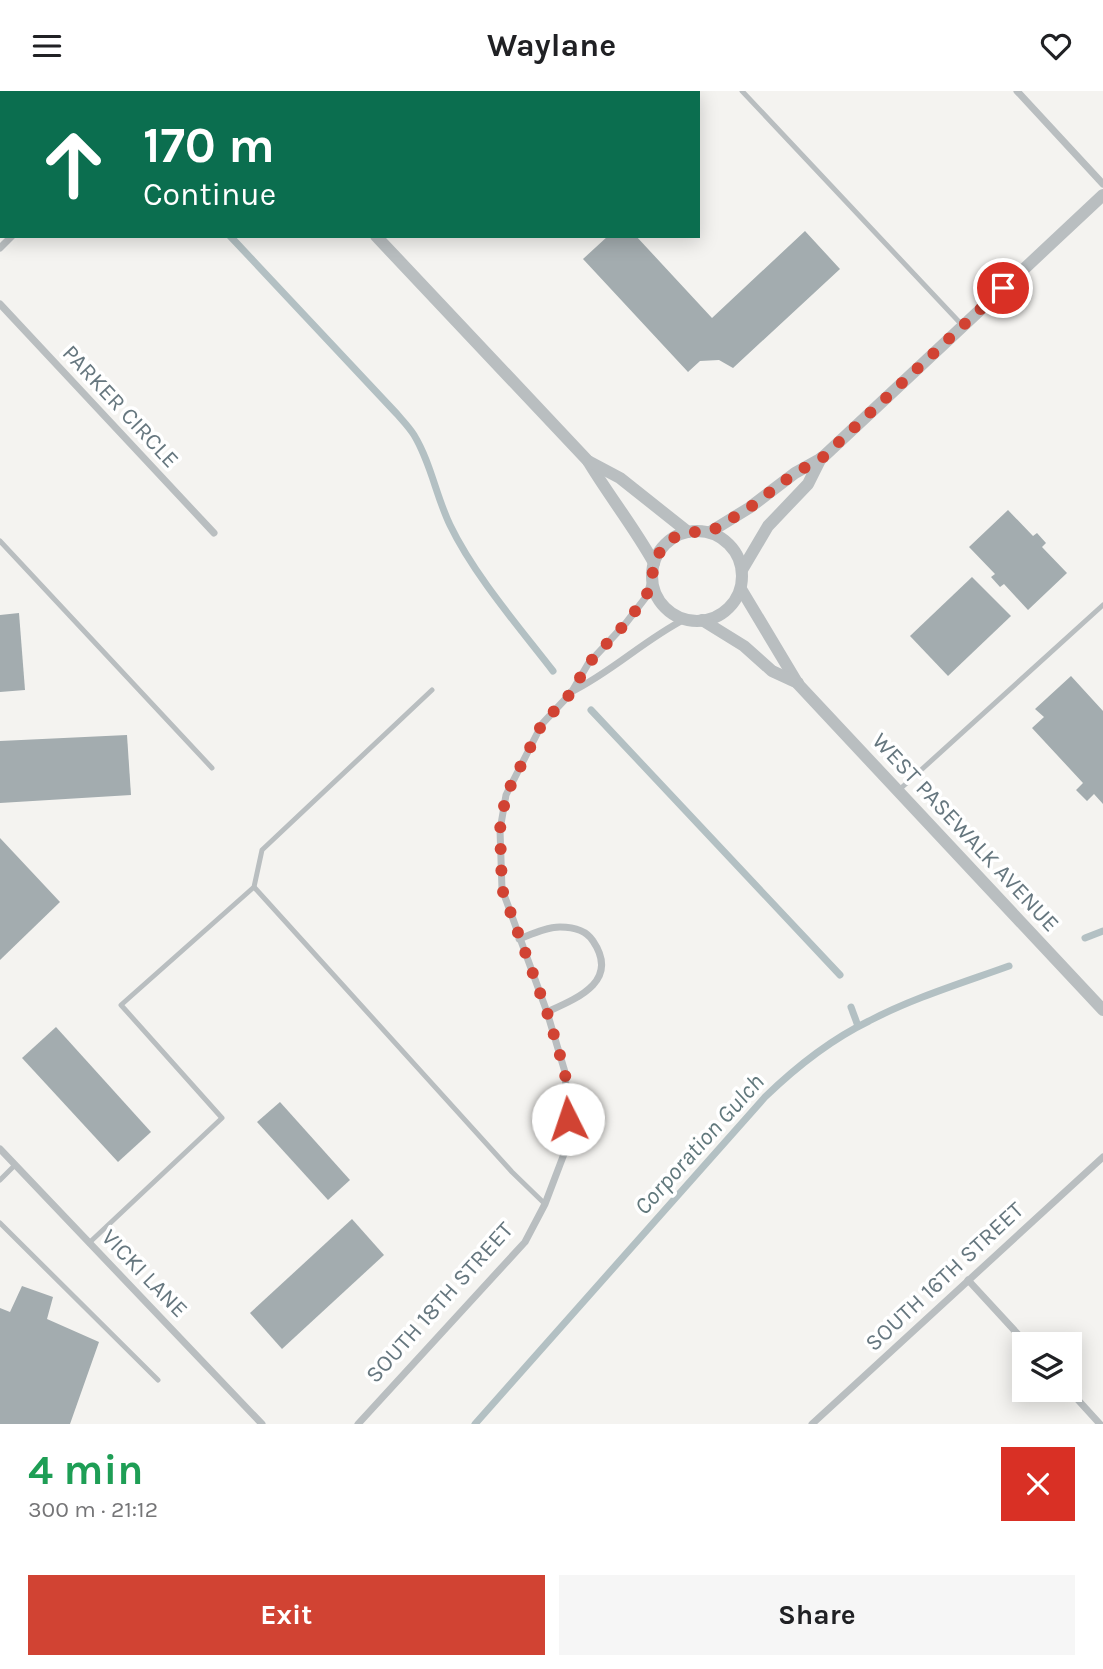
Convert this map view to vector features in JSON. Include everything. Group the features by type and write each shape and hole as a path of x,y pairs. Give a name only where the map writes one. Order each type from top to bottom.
{"street":[{"path":"1017,91 1103,184"},
{"path":"710,532 749,508 795,473 822,458 1103,195"},
{"path":"378,238 588,461 608,494 638,534 654,563"},
{"name":"PARKER CIRCLE","path":"0,305 214,533"},
{"path":"742,571 768,526 808,484 822,458"},
{"path":"588,461 620,478 688,532"},
{"path":"688,532 710,532 722,538 739,558 742,571 741,589 733,604 719,615 702,620 685,619 668,610 657,596 652,578 654,563 662,548 673,538 688,532"},
{"name":"SOUTH 18TH STREET","path":"358,1424 525,1242 545,1204 564,1154 568,1119 565,1072 547,1012 502,889 500,829 506,795 542,724 571,693 588,664 646,597 652,578"},
{"name":"WEST PASEWALK AVENUE","path":"741,589 798,684 1103,1010"},
{"name":"SOUTH 18TH STREET","path":"571,693 597,679 645,642 685,619"},
{"name":"WEST PASEWALK AVENUE","path":"702,620 744,646 772,671 798,684"},
{"path":"519,939 556,927 575,927 590,937 600,951 603,967 599,978 574,1000 547,1012"},
{"name":"VICKI LANE","path":"0,1149 262,1424"},
{"name":"SOUTH 16TH STREET","path":"812,1424 1103,1157"},
{"path":"968,1280 1016,1332"},
{"path":"1080,1402 1100,1424"}],"lane":[{"path":"742,91 963,326"},
{"path":"0,541 212,768"},
{"path":"899,790 1103,605"},
{"path":"89,1243 222,1118 121,1005 254,887 262,850 432,690"},
{"path":"254,887 512,1172 545,1204"},
{"path":"0,1180 15,1165"},
{"path":"0,1223 158,1380"}],"building":[{"path":"805,231 840,269 733,368 719,360 700,361 688,372 583,259 606,238 638,238 712,318"},
{"path":"1008,510 1033,536 1037,533 1046,543 1042,547 1067,573 1028,610 1004,584 1000,587 991,577 995,574 969,547"},
{"path":"972,577 1011,616 948,676 910,636"},
{"path":"19,613 25,690 0,692 0,615"},
{"path":"1071,676 1103,711 1103,804 1094,794 1087,801 1076,790 1083,783 1032,728 1044,717 1035,709"},
{"path":"127,735 131,795 0,803 0,741"},
{"path":"0,838 60,902 0,960"},
{"path":"56,1027 151,1132 118,1162 22,1058"},
{"path":"280,1102 350,1180 328,1200 257,1122"},
{"path":"352,1219 384,1255 282,1349 250,1313"},
{"path":"22,1286 53,1297 47,1319 99,1342 70,1424 0,1424 0,1308 10,1312"}],"waterway":[{"path":"232,238 410,429 425,457 450,525 471,563 553,671"},
{"path":"591,710 840,975"},
{"name":"Corporation Gulch","path":"1085,938 1103,931"},
{"name":"Corporation Gulch","path":"475,1424 765,1097 789,1075 827,1045 869,1021 920,998 1009,966"},
{"path":"851,1007 858,1026"}],"route":[{"path":"568,1119 565,1072 547,1012 502,889 500,829 506,795 520,764 542,724 571,693 588,664 646,597 654,563 662,548 673,538 688,532 710,532 749,508 795,473 822,458 1003,288"}]}
